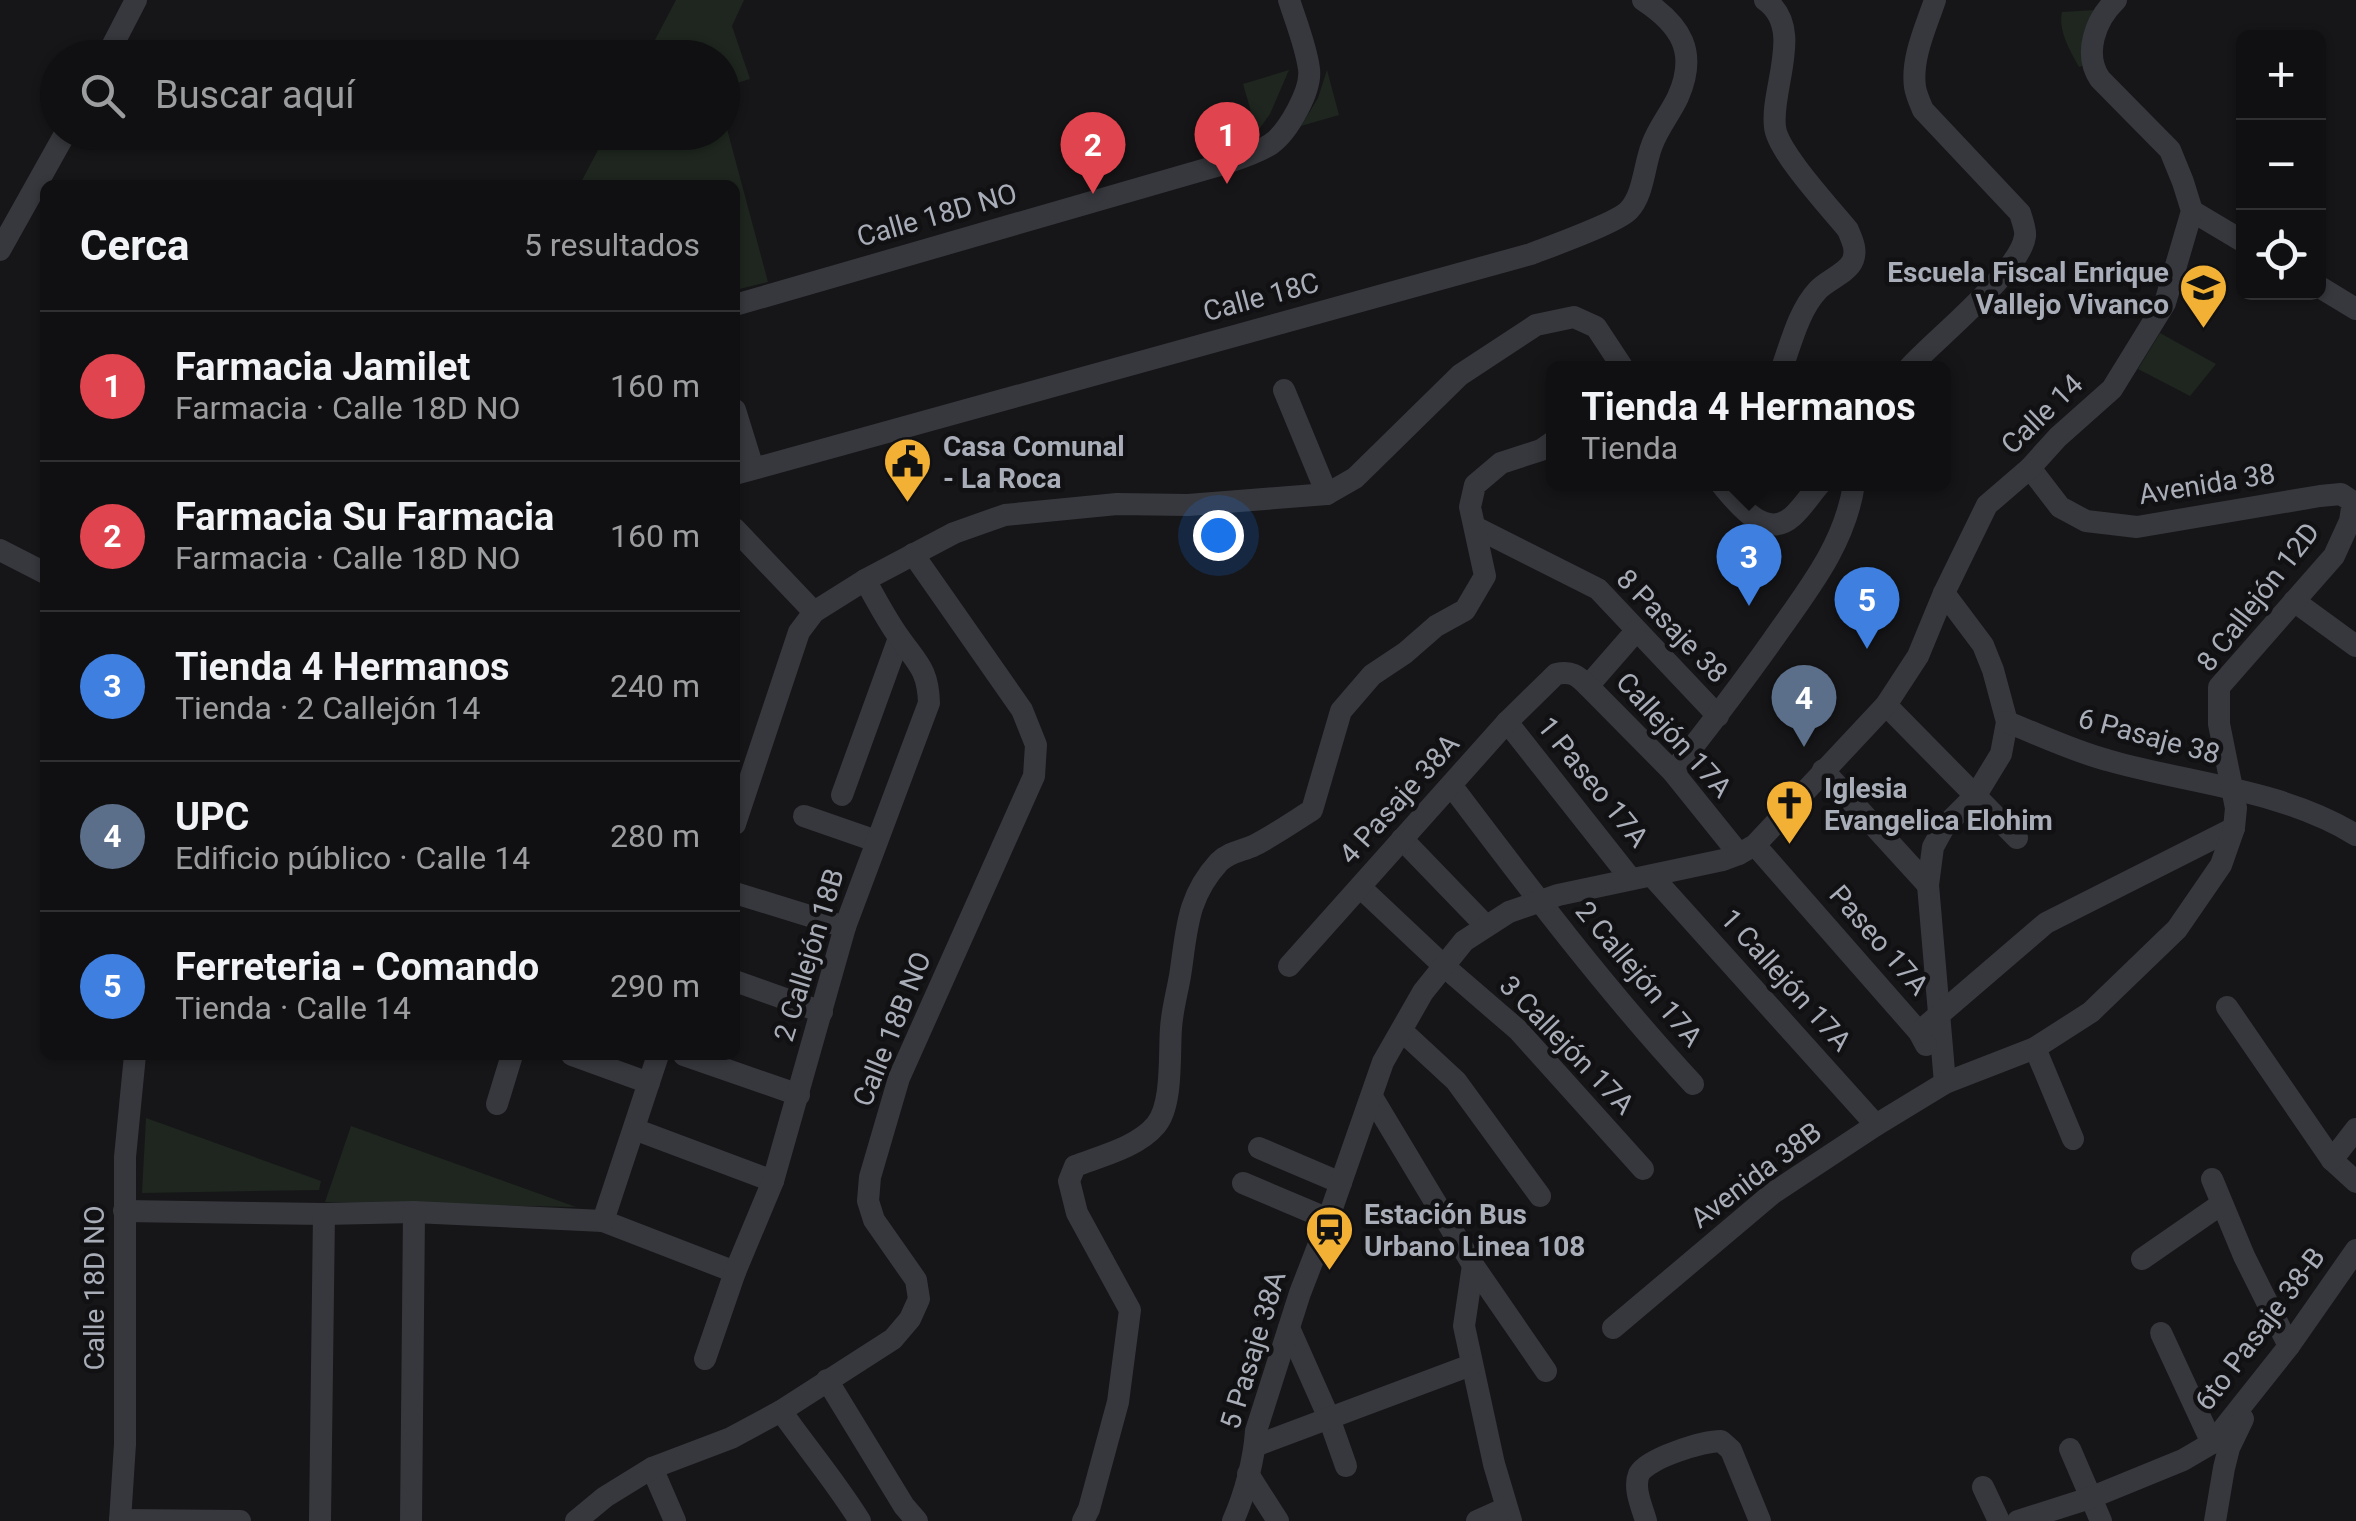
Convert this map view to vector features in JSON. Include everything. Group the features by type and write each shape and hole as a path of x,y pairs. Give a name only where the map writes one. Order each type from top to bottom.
{"street":[{"path":"115,40 136,0"},
{"name":"Calle 18D NO","path":"740,304 1256,152 1275,142 1308,85 1309,70 1289,0"},
{"name":"Calle 18C","path":"744,471 1530,254 1612,221 1628,212 1638,196 1654,139 1678,96 1686,69 1687,49 1678,30 1663,13 1643,0"},
{"path":"1765,0 1781,18 1785,44 1774,120 1779,142 1848,230 1854,244 1849,267 1815,293 1785,361"},
{"path":"1916,361 1983,297 2017,257 2026,235 2020,213 1922,110 1914,88 1916,65 1935,0"},
{"path":"2116,0 2108,8 2090,47 2092,67 2170,150 2192,211 2236,237"},
{"path":"0,250 56,150"},
{"name":"Calle 14","path":"1747,850 1886,704 1918,656 1988,505 2112,390 2165,303 2192,211"},
{"path":"2326,291 2356,309"},
{"path":"740,809 799,632 814,612 954,532 1005,514 1117,504 1188,504 1328,494 1355,478 1460,375 1536,326 1574,317 1596,328 1619,361"},
{"path":"1284,390 1328,494"},
{"path":"740,444 744,471"},
{"path":"1082,1521 1089,1509 1118,1402 1130,1310 1077,1213 1069,1181 1075,1166 1147,1136 1160,1121 1171,1071 1170,1028 1191,907 1220,861 1312,810 1342,711 1366,681 1436,626 1465,610 1484,576 1470,507 1474,484 1501,463 1546,446"},
{"name":"Avenida 38","path":"2030,468 2060,507 2086,521 2137,527 2320,496 2341,494 2353,502"},
{"path":"1726,491 1764,525 1780,524 1793,516 1814,491"},
{"path":"1672,772 1718,716 1822,570 1839,538 1853,491"},
{"name":"8 Callejón 12D","path":"2234,828 2236,808 2219,724 2218,687 2334,556 2350,521 2353,502"},
{"name":"8 Pasaje 38","path":"1475,527 1598,590 1718,716"},
{"path":"740,535 814,612"},
{"path":"0,550 40,571"},
{"name":"Calle 18B NO","path":"576,1521 604,1496 652,1468 731,1438 781,1411 893,1338 910,1320 919,1299 916,1280 874,1220 868,1201 870,1178 899,1078 1034,776 1036,745 1022,710 913,554"},
{"name":"2 Callejón 18B","path":"705,1359 735,1272 773,1181 846,927 929,703 929,682 921,665 899,638 865,580"},
{"path":"1944,593 1983,645 2007,722 2002,754 1976,796 1944,827 1933,847 1928,885 1945,1083"},
{"path":"2294,601 2356,646"},
{"path":"1588,686 1636,631"},
{"path":"842,795 899,638"},
{"name":"Callejón 17A","path":"1556,674 1576,674 1747,850"},
{"name":"4 Pasaje 38A","path":"1289,966 1507,722 1556,674"},
{"path":"1886,704 2017,838"},
{"name":"1 Paseo 17A","path":"1507,722 1642,877"},
{"name":"6 Pasaje 38","path":"2007,722 2105,760 2278,800 2356,835"},
{"path":"1823,770 1928,885"},
{"name":"2 Callejón 17A","path":"1451,785 1540,902 1692,1084"},
{"path":"804,816 876,841"},
{"path":"1919,1032 2046,923 2234,828"},
{"name":"Avenida 38B","path":"1613,1328 1774,1193 1876,1125 1945,1083 2035,1048 2091,1012 2177,928 2221,865 2234,828"},
{"path":"1402,840 1486,926"},
{"name":"5 Pasaje 38A","path":"1232,1521 1288,1328 1383,1062 1423,992 1464,941 1509,912 1558,896 1747,850"},
{"name":"Paseo 17A","path":"1747,850 1919,1032 1945,1083"},
{"name":"1 Callejón 17A","path":"1642,877 1876,1125"},
{"name":"3 Callejón 17A","path":"1360,887 1518,1030 1643,1168"},
{"path":"740,895 846,927"},
{"path":"740,983 822,1012"},
{"path":"2227,1008 2332,1160 2356,1182"},
{"path":"1402,1030 1456,1081 1540,1196"},
{"path":"2035,1048 2073,1139"},
{"name":"Calle 18D NO","path":"120,1520 125,1444 125,1157 135,1060"},
{"path":"498,1104 511,1060"},
{"path":"586,1060 649,1083"},
{"path":"603,1221 656,1060"},
{"path":"698,1060 799,1096"},
{"path":"1372,1097 1473,1265 1546,1371"},
{"path":"634,1128 773,1181"},
{"path":"2332,1160 2356,1129"},
{"path":"1259,1148 1341,1183"},
{"path":"2212,1179 2220,1205 2289,1346"},
{"path":"1242,1183 1328,1218"},
{"path":"2142,1259 2220,1205"},
{"path":"124,1211 414,1212 603,1221 735,1272"},
{"path":"410,1521 414,1212"},
{"path":"320,1521 324,1214"},
{"name":"6to Pasaje 38-B","path":"2212,1442 2289,1346 2356,1250"},
{"path":"1473,1265 1464,1326 1509,1514 1477,1521"},
{"path":"1288,1328 1346,1466"},
{"path":"2018,1521 2090,1498 2184,1460 2212,1442 2161,1333"},
{"path":"1255,1446 1471,1365"},
{"path":"2215,1521 2229,1448 2264,1377"},
{"path":"827,1380 916,1521"},
{"path":"781,1411 860,1521"},
{"path":"1646,1521 1637,1491 1639,1474 1650,1463 1708,1441 1721,1441 1731,1450 1760,1521"},
{"path":"2070,1449 2101,1521"},
{"path":"652,1468 674,1521"},
{"path":"1248,1474 1278,1521"},
{"path":"1983,1487 1998,1521"},
{"path":"120,1520 240,1521"}],"shaded area":[{"path":"676,0 744,0 732,26 737,40 655,40"},
{"path":"2095,10 2097,15 2082,40 2085,65 2079,67 2063,33 2062,12"},
{"path":"740,50 750,79 740,82"},
{"path":"1289,70 1270,114 1257,132 1243,84"},
{"path":"1327,70 1339,115 1301,126 1318,98"},
{"path":"598,150 733,150 768,282 740,289 740,180 582,180"},
{"path":"2160,333 2216,364 2190,396 2138,369"},
{"path":"146,1118 321,1181 319,1190 142,1193"},
{"path":"351,1126 576,1207 325,1202"}],"place":[{"name":"Farmacia Jamilet","path":"1227,184"},
{"name":"Farmacia Su Farmacia","path":"1093,194"},
{"name":"Escuela Fiscal Enrique Vallejo Vivanco","path":"2204,330"},
{"name":"Casa Comunal - La Roca","path":"908,504"},
{"name":"Tienda 4 Hermanos","path":"1749,606"},
{"name":"Ferreteria - Comando","path":"1867,649"},
{"name":"UPC","path":"1804,747"},
{"name":"Iglesia Evangelica Elohim","path":"1789,846"},
{"name":"Estación Bus Urbano Linea 108","path":"1329,1272"}]}
